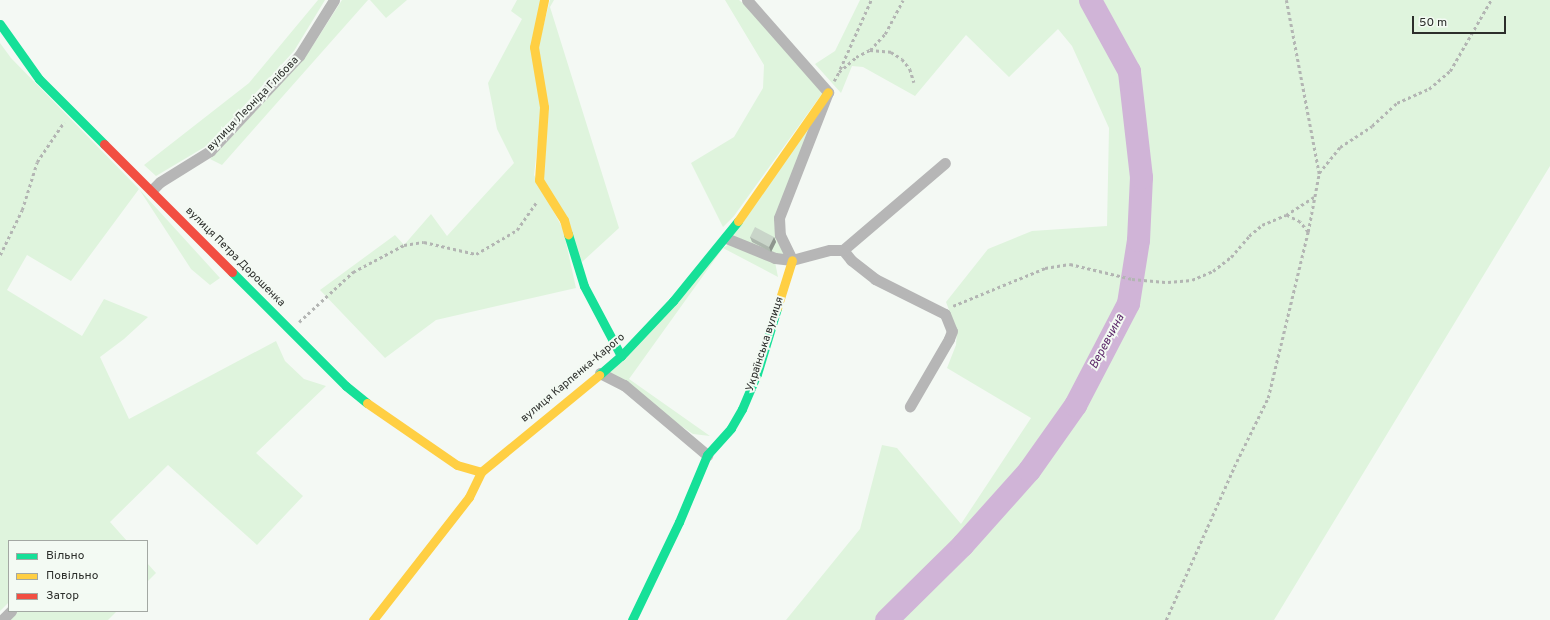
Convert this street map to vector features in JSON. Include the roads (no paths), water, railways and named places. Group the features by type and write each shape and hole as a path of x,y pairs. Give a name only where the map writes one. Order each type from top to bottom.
{"street":[{"name":"вулиця Леоніда Глібова","path":"152,190 160,182 210,151 299,56 334,0"},
{"path":"544,0 534,47 544,107 544,134 538,169 539,180 564,220 584,286 621,356"},
{"path":"747,0 828,92 779,218 780,235 792,260"},
{"name":"вулиця Петра Дорошенка","path":"0,24 23,60 71,112 152,190 346,386 378,412 457,465 481,472"},
{"name":"вулиця Карпенка-Карого","path":"373,620 469,497 481,472 621,356 726,238 828,92"},
{"path":"726,238 775,258 792,260 830,250 843,250 946,163"},
{"path":"843,250 851,260 875,279 940,310 951,324 952,331 910,406"},
{"name":"Українська вулиця","path":"632,620 679,522 707,455 731,428 742,409 757,374 792,260"},
{"path":"600,373 624,385 707,455"},
{"path":"2,620 9,612"}],"waterway":[{"name":"Веревчина","path":"886,620 962,545 1029,470 1075,405 1128,303 1138,240 1141,177 1129,71 1090,0"}]}
